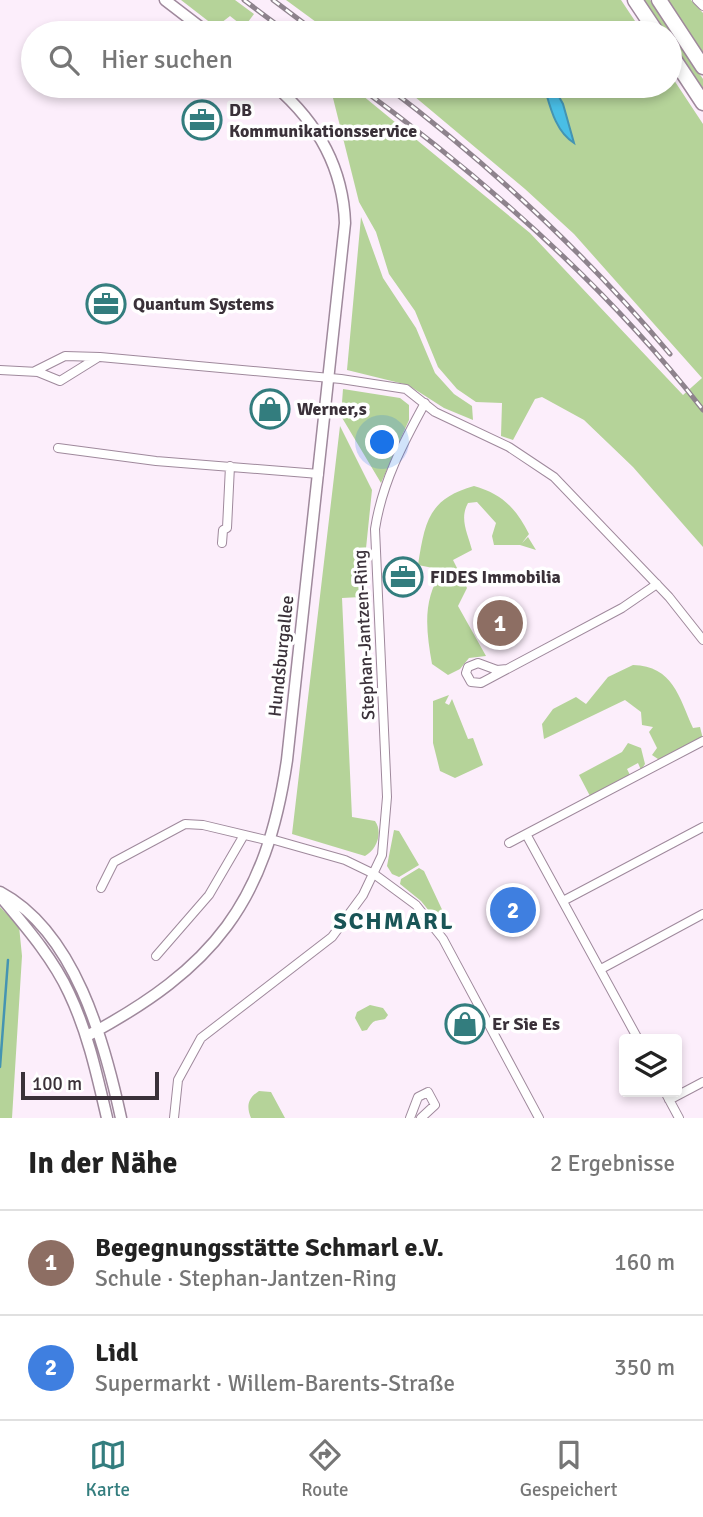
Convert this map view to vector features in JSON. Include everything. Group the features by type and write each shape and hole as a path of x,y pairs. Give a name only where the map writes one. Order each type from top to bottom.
{"highway":[{"path":"635,0 649,21"},
{"path":"659,0 673,21"},
{"path":"682,35 703,67"},
{"path":"682,71 703,103"}],"street":[{"path":"165,0 192,21"},
{"path":"697,0 703,6"},
{"name":"Hundsburgallee","path":"87,1036 162,991 202,957 245,901 271,840 287,760 344,247 342,190 321,138 302,111 288,98"},
{"path":"35,371 65,356 100,357 329,378 406,389 455,424 509,447 554,477 657,584 703,640"},
{"path":"0,370 35,371 62,381 100,357"},
{"name":"Stephan-Jantzen-Ring","path":"174,1118 173,1101 178,1080 201,1038 332,937 351,915 374,874 385,842 387,807 375,529 382,494 397,455 425,402"},
{"path":"58,448 319,474"},
{"path":"222,543 223,530 227,528 230,466"},
{"path":"507,669 622,608 657,584"},
{"path":"509,843 703,741"},
{"path":"101,888 114,862 185,824 203,825 327,853 374,874 416,905 443,939 539,1118"},
{"path":"563,901 703,827"},
{"path":"526,834 635,1034"},
{"path":"156,956 209,895 244,835"},
{"path":"0,894 16,901 43,928 70,968 98,1030 121,1118"},
{"path":"0,894 60,978 87,1036 107,1118"},
{"path":"601,969 703,914"},
{"path":"682,1090 703,1082"},
{"path":"410,1118 420,1095 429,1093 435,1099 435,1107 421,1118"},
{"path":"668,1097 679,1118"}],"green space":[{"path":"181,0 235,0 254,14 249,21 236,21 230,16 224,21 208,21"},
{"path":"286,0 621,0 635,21 315,21"},
{"path":"644,0 650,0 664,21 658,21"},
{"path":"666,0 691,0 703,13 703,57 682,21"},
{"path":"682,48 703,79 703,89 682,57"},
{"path":"682,92 703,124 703,547 633,467 584,420 542,397 535,399 513,440 501,436 502,403 476,402 457,389 438,367 415,311 389,274 376,232 359,202 333,98 366,98 530,233 683,395 702,378 574,234 416,98 682,98"},
{"path":"361,217 383,278 416,328 435,373 454,394 472,406 473,420 444,408 408,385 347,370"},
{"path":"343,389 400,398 409,405 409,420 381,483 341,416"},
{"path":"340,426 372,490 361,597 342,598 352,817 375,821 379,835 376,845 365,856 292,834"},
{"path":"474,486 493,493 513,509 529,534 522,543 528,537 536,550 520,545 494,545 492,536 496,523 477,502 468,503 464,521 472,550 453,560 467,588 458,606 486,656 469,658 460,669 448,675 432,664 427,627 432,592 443,570 418,565 423,536 431,514 447,498"},
{"path":"633,665 657,671 666,677 673,685 693,728 700,727 703,739 661,761 652,755 657,748 649,732 653,727 642,725 641,712 625,700 544,739 542,724 553,709 576,697 586,704 608,677"},
{"path":"449,695 445,703 449,705 452,699 468,739 473,738 483,765 455,778 440,771 433,743 433,701"},
{"path":"628,743 641,748 645,764 641,770 638,763 627,769 630,775 590,796 579,775 622,752"},
{"path":"394,830 399,831 419,865 399,877 392,874 387,866"},
{"path":"419,868 424,871 446,918 438,922 421,901 400,884 401,879"},
{"path":"0,907 19,926 22,956 12,1118 0,1118"},
{"path":"370,1005 383,1008 388,1015 362,1031 355,1018 357,1012"},
{"path":"259,1091 271,1092 285,1118 251,1118 249,1103 252,1096"}],"water":[{"path":"548,98 560,98 574,143 562,132"}],"waterway":[{"path":"0,1067 8,960"}],"railway":[{"path":"244,0 272,21"},
{"path":"273,0 301,21"},
{"path":"374,98 452,158 542,236 626,320 703,410"},
{"path":"402,98 499,179 571,246 670,354"}],"place":[{"name":"DB Kommunikationsservice","path":"202,120"},
{"name":"Quantum Systems","path":"106,304"},
{"name":"Werner,s","path":"270,409"},
{"name":"FIDES Immobilia","path":"403,577"},
{"name":"Begegnungsstätte Schmarl e.V.","path":"500,623"},
{"name":"Lidl","path":"513,910"},
{"name":"Er Sie Es","path":"465,1024"}],"district":[{"name":"SCHMARL","path":"394,921"}]}
